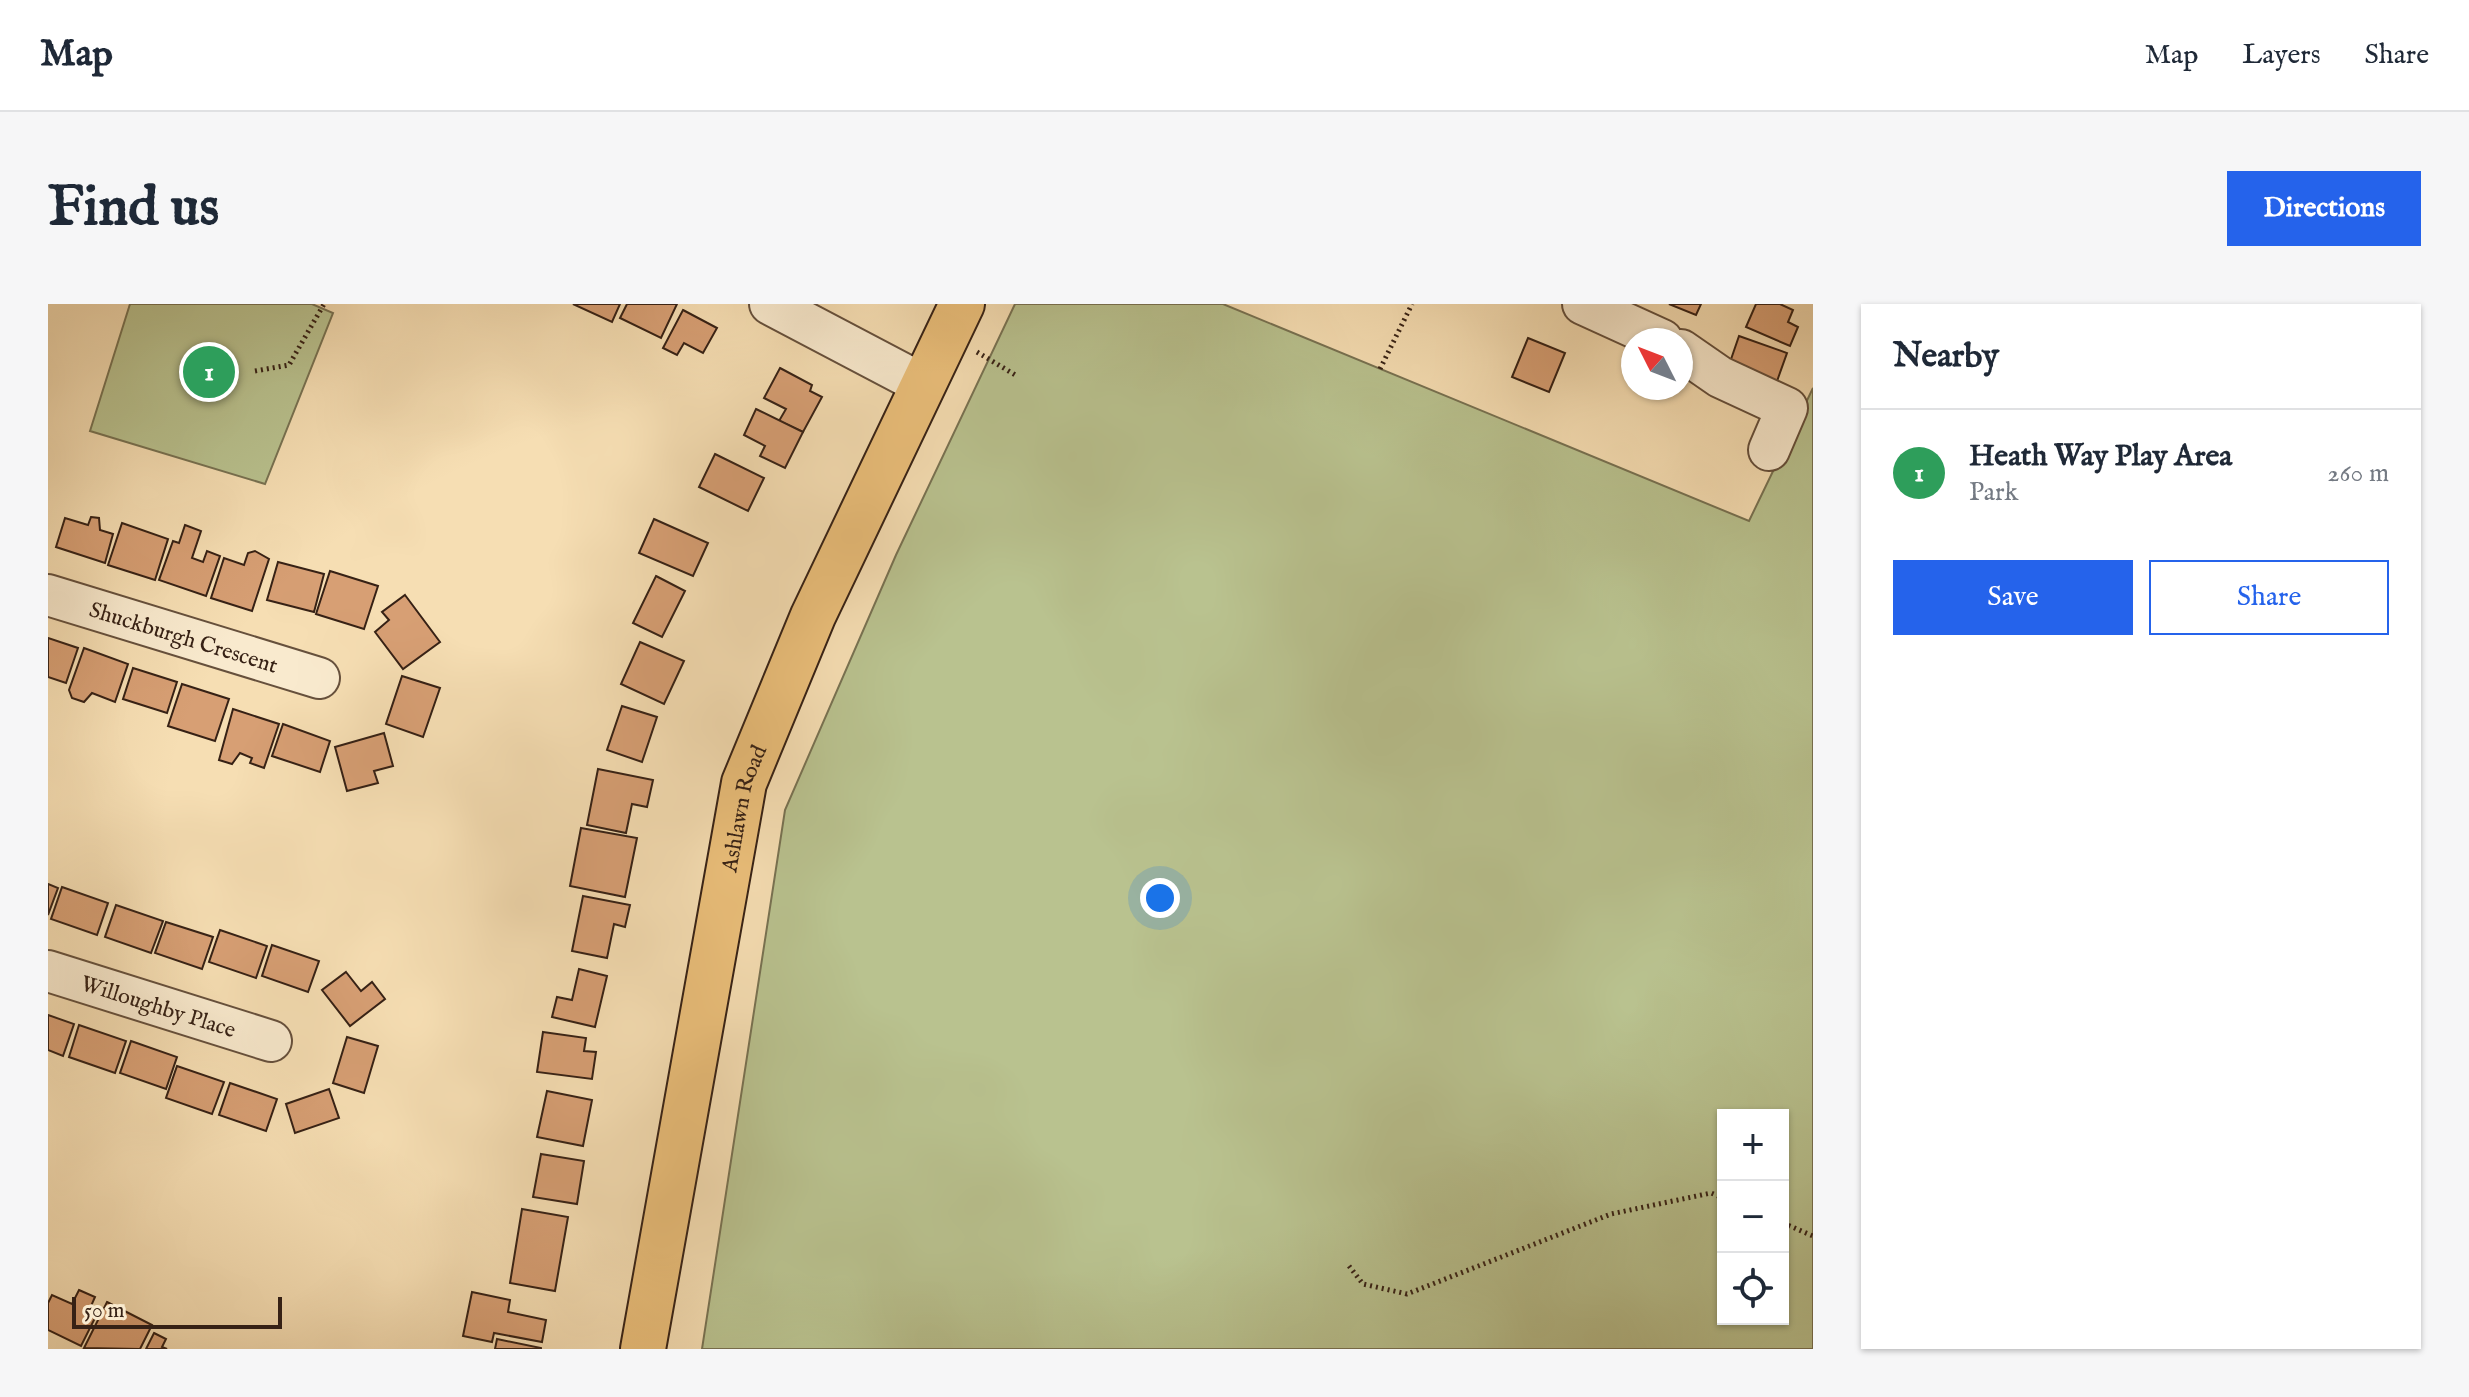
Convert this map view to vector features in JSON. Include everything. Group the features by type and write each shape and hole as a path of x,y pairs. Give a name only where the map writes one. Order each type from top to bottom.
{"main road":[{"name":"Ashlawn Road","path":"643,1349 744,783 813,616 962,304"}],"street":[{"path":"770,304 922,384"},
{"path":"1583,304 1636,328"},
{"path":"1693,358 1720,377 1787,408 1769,450"},
{"name":"Shuckburgh Crescent","path":"48,595 319,678"},
{"name":"Willoughby Place","path":"48,971 271,1041"}],"path":[{"path":"255,371 289,365 324,304"},
{"path":"1380,369 1412,304"},
{"path":"965,347 990,357 1017,376"},
{"path":"1349,1266 1363,1284 1407,1294 1611,1214 1711,1193 1717,1196"},
{"path":"1789,1226 1813,1236"}],"green space":[{"path":"130,304 312,304 333,313 265,484 90,431"},
{"path":"1015,304 1223,304 1749,521 1813,388 1813,1349 702,1349 785,810 896,555"}],"building":[{"path":"573,304 620,304 612,322"},
{"path":"627,304 677,304 661,338 620,318"},
{"path":"1669,304 1701,304 1696,315"},
{"path":"1756,304 1780,304 1793,310 1788,322 1798,327 1790,346 1746,327"},
{"path":"683,310 717,328 703,353 684,343 677,355 663,348"},
{"path":"1739,336 1787,353 1776,384 1728,368"},
{"path":"1528,338 1565,353 1549,392 1512,377"},
{"path":"780,368 812,385 810,391 822,397 803,432 779,421 786,409 764,398"},
{"path":"756,409 803,432 785,468 760,456 765,446 744,435"},
{"path":"715,454 764,478 748,511 699,487"},
{"path":"91,517 99,518 100,530 113,534 105,563 56,547 65,518 88,525"},
{"path":"654,519 708,543 693,576 639,553"},
{"path":"122,523 168,539 155,580 108,565"},
{"path":"185,525 201,531 192,558 203,562 207,551 220,556 206,596 159,580 173,541 179,543"},
{"path":"255,551 269,559 252,611 211,598 224,558 244,565 248,553"},
{"path":"278,562 324,574 314,612 267,600"},
{"path":"330,571 378,586 364,629 316,614"},
{"path":"656,576 685,591 662,637 633,623"},
{"path":"405,595 440,642 403,669 375,632 389,620 382,612"},
{"path":"48,638 78,648 66,683 48,677"},
{"path":"640,642 684,661 664,704 621,684"},
{"path":"84,648 128,664 115,702 92,693 84,702 72,698 69,690"},
{"path":"133,668 177,682 167,713 123,699"},
{"path":"402,676 440,688 423,737 386,724"},
{"path":"182,684 229,699 215,741 168,726"},
{"path":"622,706 657,717 642,762 607,750"},
{"path":"233,709 279,724 264,768 250,763 252,758 240,753 232,764 219,760"},
{"path":"283,724 330,741 320,772 272,756"},
{"path":"384,733 393,766 374,771 378,783 347,791 335,747"},
{"path":"598,769 653,780 647,807 632,804 626,833 587,825"},
{"path":"581,828 637,838 625,897 570,886"},
{"path":"48,884 58,888 48,915"},
{"path":"62,887 108,903 97,935 51,919"},
{"path":"583,896 630,905 625,927 614,924 607,958 572,951"},
{"path":"116,905 163,921 151,953 105,937"},
{"path":"166,922 213,937 202,969 155,953"},
{"path":"220,930 267,946 256,978 209,962"},
{"path":"272,945 319,961 308,992 262,976"},
{"path":"579,969 607,976 595,1027 552,1017 557,997 572,1000"},
{"path":"346,972 361,991 372,982 385,999 350,1026 322,990"},
{"path":"48,1015 74,1024 63,1056 48,1050"},
{"path":"79,1025 126,1041 115,1073 69,1057"},
{"path":"543,1032 586,1038 584,1051 596,1052 592,1079 537,1072"},
{"path":"347,1037 378,1046 364,1093 333,1083"},
{"path":"131,1041 177,1057 166,1089 120,1073"},
{"path":"177,1066 224,1082 212,1114 166,1098"},
{"path":"230,1083 277,1099 266,1131 219,1115"},
{"path":"329,1089 339,1118 295,1133 286,1104"},
{"path":"547,1091 592,1100 583,1146 537,1137"},
{"path":"541,1154 584,1161 577,1204 533,1197"},
{"path":"522,1209 568,1217 555,1291 510,1283"},
{"path":"79,1290 95,1297 91,1306 99,1310 81,1346 48,1330 48,1303 52,1295 72,1304"},
{"path":"472,1292 510,1300 508,1312 546,1320 542,1342 494,1333 492,1342 463,1336"},
{"path":"107,1302 152,1325 140,1349 84,1348"},
{"path":"154,1333 166,1339 162,1347 167,1349 146,1349"},
{"path":"497,1339 541,1348 541,1349 495,1349"}],"place":[{"name":"Heath Way Play Area","path":"209,372"}]}
